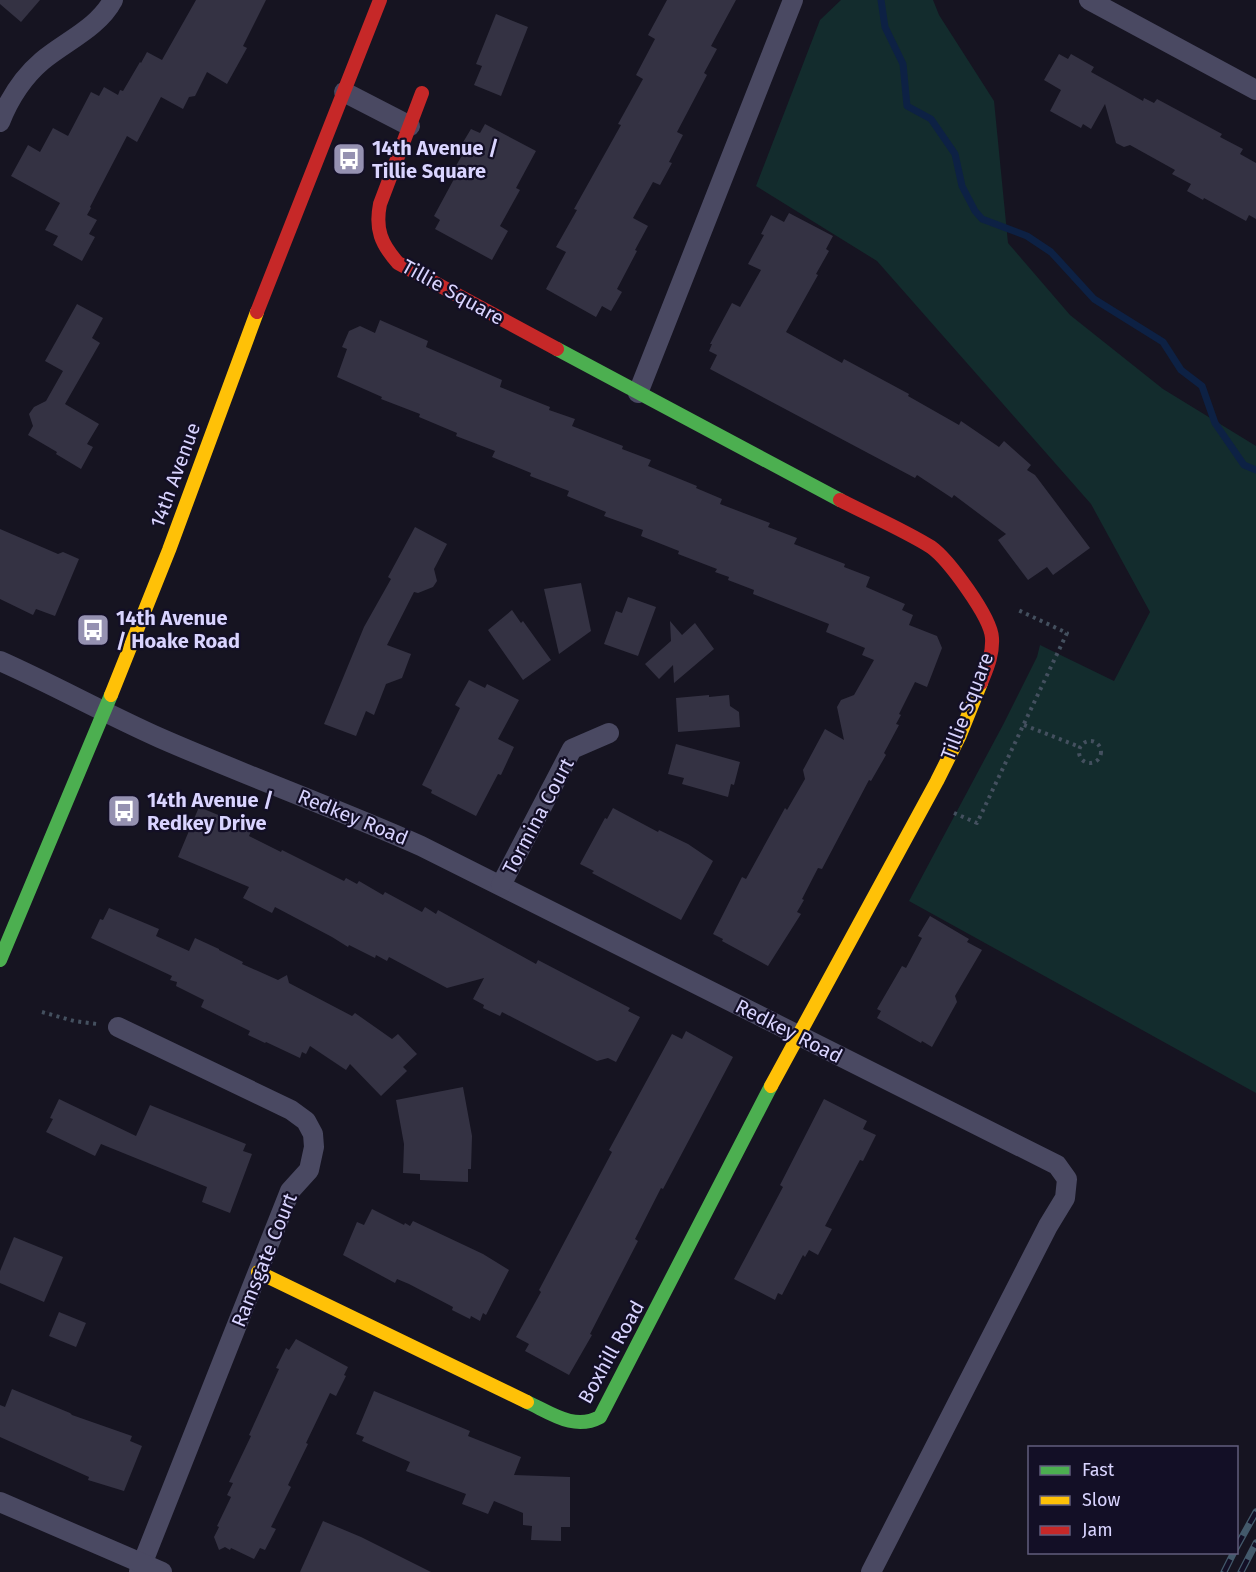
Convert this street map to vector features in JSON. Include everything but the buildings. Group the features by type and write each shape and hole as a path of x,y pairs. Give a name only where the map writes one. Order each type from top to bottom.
{"street":[{"path":"0,122 21,82 43,60 106,13 113,0"},
{"name":"14th Avenue","path":"0,960 169,550 232,376 380,0"},
{"path":"638,393 793,0"},
{"path":"1089,0 1256,90"},
{"path":"344,92 410,126"},
{"name":"Tillie Square","path":"422,93 376,219 377,234 384,248 398,263 932,548 944,559 985,615 992,636 991,656 942,772 797,1035"},
{"name":"Redkey Road","path":"0,662 42,679 104,712 421,846 1057,1165 1067,1179 1065,1198 1048,1226 871,1572"},
{"name":"Tormina Court","path":"501,885 573,749 609,733"},
{"name":"Ramsgate Court","path":"118,1027 291,1110 306,1121 313,1134 314,1147 309,1170 290,1191 141,1568"},
{"name":"Boxhill Road","path":"258,1272 567,1421 588,1424 600,1417 610,1401 797,1035"},
{"path":"0,1502 141,1568 162,1572"}],"path":[{"path":"954,813 977,823 1067,633 1018,610"},
{"path":"1024,724 1080,747"},
{"path":"1086,742 1094,742 1100,748 1100,757 1093,763 1085,762 1079,756 1080,747 1086,742"},
{"path":"42,1012 74,1021 118,1027"}],"green space":[{"path":"841,0 933,0 939,15 994,101 1008,243 1070,315 1163,389 1256,446 1256,1093 909,901 1004,723 1037,657 1040,645 1114,681 1150,612 1091,504 877,261 756,186 820,20"}],"waterway":[{"path":"881,0 885,27 903,64 907,106 931,119 955,154 962,186 975,211 982,219 1027,236 1051,252 1094,299 1163,342 1181,370 1202,386 1215,423 1244,465 1256,470"}],"railway":[{"path":"1238,1544 1256,1512"},
{"path":"1241,1572 1256,1543"},
{"path":"1224,1572 1233,1554"}],"traffic: fast":[{"path":"557,349 840,500"},
{"path":"0,960 111,695"},
{"path":"527,1402 572,1421 590,1421 600,1417 771,1086"}],"traffic: slow":[{"path":"111,695 169,550 257,312"},
{"path":"771,1086 937,781 960,735 981,683"},
{"path":"258,1272 527,1402"}],"traffic: jam":[{"path":"257,312 380,0"},
{"path":"422,93 380,204 379,229 387,249 398,263 557,349"},
{"path":"840,500 931,547 948,563 977,603 990,629 991,656 981,683"}],"place":[{"name":"14th Avenue / Tillie Square","path":"349,159"},
{"name":"14th Avenue / Hoake Road","path":"93,630"},
{"name":"14th Avenue / Redkey Drive","path":"124,811"}]}
